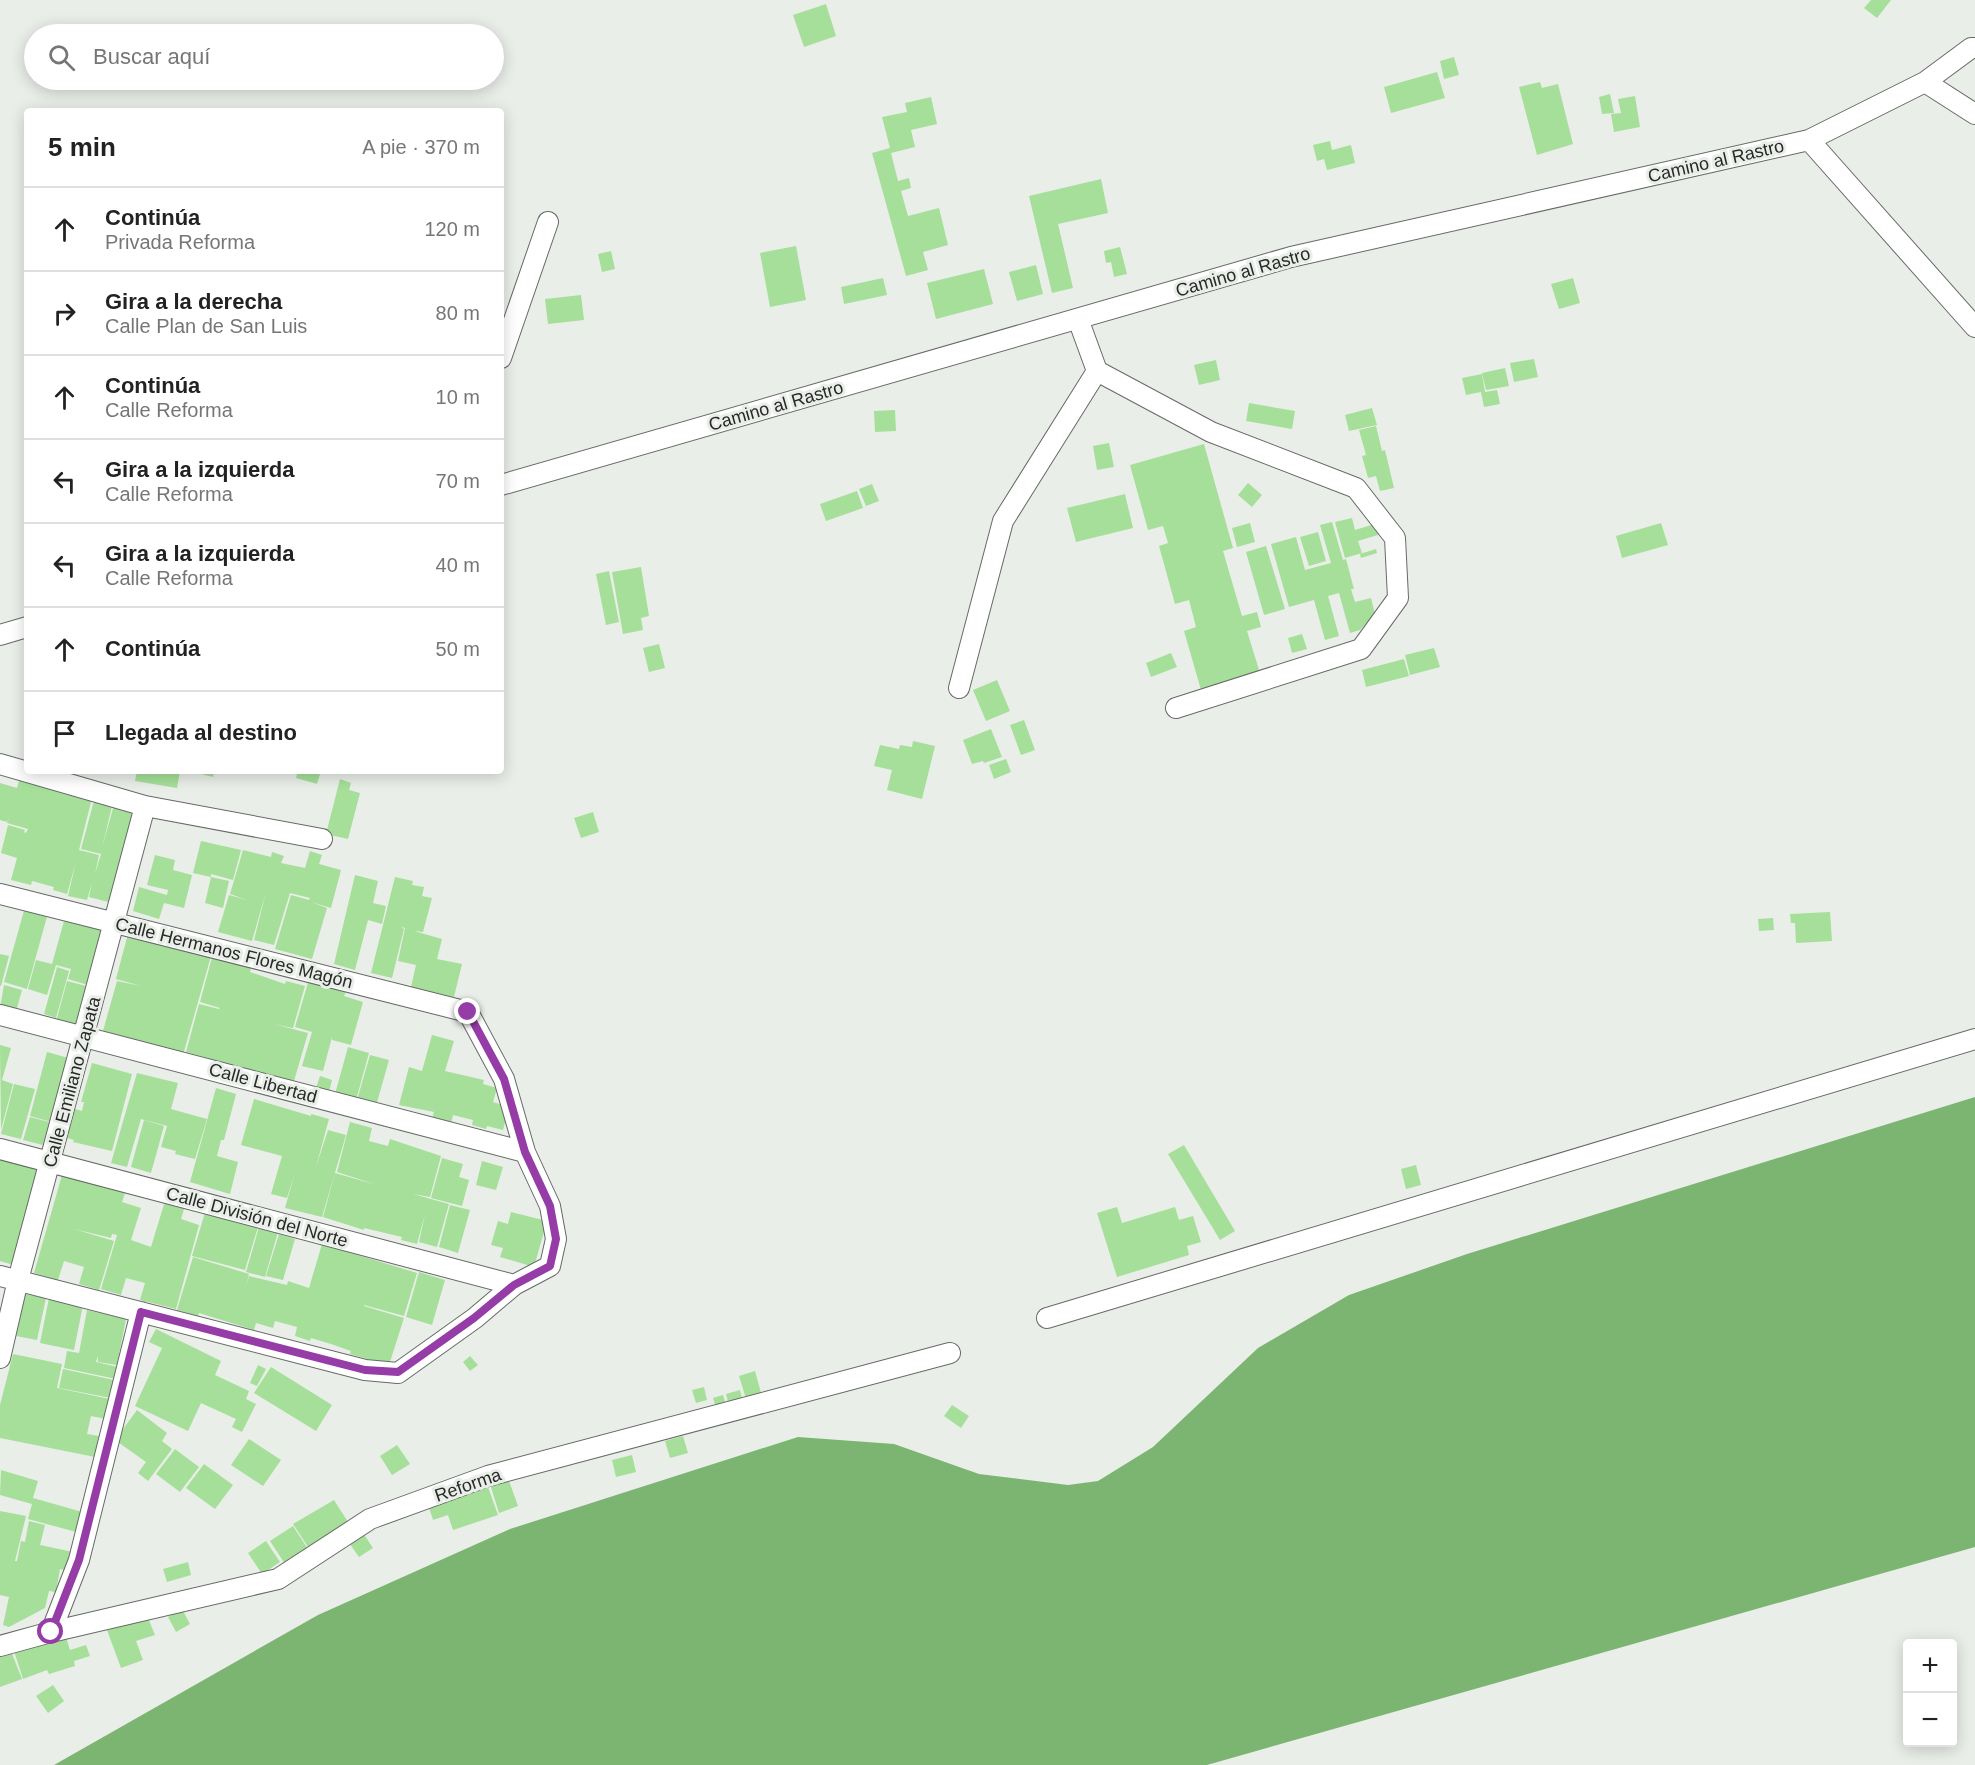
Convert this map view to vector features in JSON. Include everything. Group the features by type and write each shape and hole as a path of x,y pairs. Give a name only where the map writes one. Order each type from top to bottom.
{"street":[{"name":"Camino al Rastro","path":"504,484 1292,257 1809,140 1934,76 1971,48 1975,48"},
{"path":"1934,76 1975,114"},
{"path":"1809,140 1975,327"},
{"path":"504,349 548,222"},
{"path":"1078,319 1097,371 1211,432 1356,488 1395,538 1398,598 1361,649 1176,708"},
{"path":"959,688 1003,521 1097,371"},
{"path":"0,635 24,628"},
{"path":"0,765 24,772"},
{"path":"32,774 145,806 322,839"},
{"name":"Calle Emiliano Zapata","path":"0,1358 9,1278 50,1162 145,806"},
{"name":"Calle Hermanos Flores Magón","path":"0,894 468,1012 504,1079 525,1152"},
{"name":"Calle Libertad","path":"0,1015 525,1152"},
{"path":"1047,1318 1975,1039"},
{"name":"Calle División del Norte","path":"0,1149 514,1285"},
{"path":"9,1278 365,1370 398,1372 474,1318 514,1285 550,1266 556,1239 550,1206 525,1152"},
{"path":"51,1632 79,1560 141,1312"},
{"name":"Reforma","path":"0,1646 278,1579 370,1519 488,1476 950,1353"}],"shaded area":[{"path":"1975,1097 1975,1547 1207,1765 54,1765 318,1615 510,1529 798,1437 894,1444 979,1474 1068,1485 1098,1481 1153,1447 1258,1348 1349,1295 1467,1254"}],"building":[{"path":"1871,0 1891,0 1877,18 1864,8"},
{"path":"826,4 836,36 804,47 793,15"},
{"path":"1454,57 1459,75 1444,79 1440,61"},
{"path":"1437,72 1445,98 1391,113 1384,87"},
{"path":"1540,82 1542,88 1558,84 1573,144 1537,155 1519,87"},
{"path":"1610,94 1614,113 1602,114 1599,97"},
{"path":"1635,96 1640,127 1614,132 1611,114 1621,113 1618,99"},
{"path":"931,97 937,124 911,130 915,147 891,153 898,181 909,178 911,188 901,191 908,216 939,208 948,245 923,252 928,270 906,276 872,153 890,148 882,117 907,112 905,103"},
{"path":"1330,141 1332,150 1351,145 1355,163 1327,170 1324,159 1317,161 1313,145"},
{"path":"1101,179 1108,213 1058,224 1073,288 1052,293 1029,196"},
{"path":"796,246 806,300 770,307 760,253"},
{"path":"1120,247 1127,274 1114,277 1111,262 1106,263 1104,251"},
{"path":"611,251 615,269 602,272 598,254"},
{"path":"1036,265 1043,294 1017,301 1009,272"},
{"path":"984,269 993,304 936,319 927,283"},
{"path":"883,278 887,295 844,304 841,287"},
{"path":"1573,278 1580,303 1559,309 1551,284"},
{"path":"581,295 584,320 548,324 545,299"},
{"path":"1534,359 1538,377 1514,382 1510,363"},
{"path":"1216,360 1220,380 1199,385 1194,365"},
{"path":"1505,368 1509,386 1486,390 1482,373"},
{"path":"1482,374 1485,392 1497,390 1500,404 1484,407 1481,392 1466,395 1462,378"},
{"path":"1249,403 1295,411 1292,429 1246,421"},
{"path":"1372,408 1377,425 1349,431 1345,415"},
{"path":"895,410 896,431 875,432 874,411"},
{"path":"1376,426 1382,451 1385,450 1394,488 1380,491 1376,476 1368,478 1362,456 1366,455 1359,430"},
{"path":"1109,443 1114,467 1097,470 1093,446"},
{"path":"1204,444 1233,548 1223,551 1242,616 1257,612 1261,627 1247,631 1260,673 1201,690 1184,631 1196,627 1189,600 1175,604 1159,546 1168,543 1163,526 1148,530 1130,465"},
{"path":"1248,483 1262,495 1252,507 1238,495"},
{"path":"872,484 879,501 866,506 859,489"},
{"path":"857,491 863,508 826,521 820,504"},
{"path":"1125,494 1133,528 1076,542 1067,508"},
{"path":"1352,518 1355,530 1378,523 1381,534 1358,541 1362,553 1345,558 1335,522"},
{"path":"1332,522 1343,560 1346,559 1355,602 1371,598 1375,614 1360,630 1350,633 1339,593 1328,596 1339,636 1325,640 1314,600 1289,607 1271,544 1296,537 1305,570 1331,563 1320,525"},
{"path":"1250,523 1255,542 1237,547 1232,528"},
{"path":"1661,523 1668,545 1622,558 1616,536"},
{"path":"1318,532 1326,561 1309,566 1300,537"},
{"path":"1266,546 1285,609 1264,615 1246,552"},
{"path":"1376,549 1377,553 1361,558 1360,554"},
{"path":"641,567 649,616 641,618 643,630 623,634 612,572"},
{"path":"609,571 619,622 606,625 596,574"},
{"path":"1302,634 1307,649 1292,653 1288,638"},
{"path":"659,644 665,668 649,672 643,648"},
{"path":"1434,648 1440,667 1410,675 1405,655"},
{"path":"1171,653 1177,667 1151,677 1146,663"},
{"path":"1404,659 1409,676 1366,687 1362,670"},
{"path":"997,680 1010,711 986,721 973,690"},
{"path":"1024,720 1035,750 1021,755 1010,725"},
{"path":"991,729 1002,757 972,764 963,740"},
{"path":"913,741 935,746 922,799 887,790 892,770 874,766 880,745 899,749 900,745 912,747"},
{"path":"1006,759 1011,772 994,779 989,765"},
{"path":"136,774 179,774 177,788 135,781"},
{"path":"297,774 320,774 317,784 296,778"},
{"path":"20,777 92,798 79,850 99,855 95,874 101,854 81,849 95,797 113,802 102,848 115,801 140,807 116,904 89,897 92,883 87,900 68,896 76,862 67,894 53,890 54,887 32,881 31,885 11,880 17,858 1,853 8,825 25,830 26,833 28,829 7,823 10,816 7,822 0,820 0,783 17,788"},
{"path":"340,779 351,783 349,790 360,793 348,839 326,834"},
{"path":"593,812 599,832 581,838 574,818"},
{"path":"201,841 241,850 233,880 211,874 211,877 193,873"},
{"path":"243,850 271,857 272,852 284,856 281,863 305,868 310,851 322,855 319,864 341,870 331,908 311,902 327,908 312,959 275,949 291,895 309,900 310,898 290,893 274,945 254,940 266,892 252,941 218,932 229,895 247,900 230,894"},
{"path":"155,855 175,860 173,870 192,875 184,908 164,903 159,919 133,911 139,887 167,895 168,890 147,885"},
{"path":"355,875 378,881 373,903 386,906 382,924 368,920 355,970 334,964"},
{"path":"211,877 229,881 223,908 205,903"},
{"path":"395,877 413,881 412,885 424,887 422,896 432,898 423,932 414,931 442,939 437,959 462,964 454,997 411,987 416,965 398,961 405,928 401,927 404,929 392,978 371,973"},
{"path":"25,907 48,913 27,989 4,982"},
{"path":"1830,912 1832,941 1796,943 1795,923 1791,923 1790,914"},
{"path":"1773,918 1774,930 1759,931 1758,919"},
{"path":"64,921 107,929 91,986 68,979 71,969 56,965 47,995 28,989 36,960 52,964"},
{"path":"129,930 211,956 183,1055 124,1043 126,1037 103,1031 117,981 141,986 116,979"},
{"path":"214,950 253,962 250,972 285,984 286,981 305,986 293,1028 274,1024 308,1033 294,1081 207,1062 208,1058 186,1052 199,1004 220,1008 200,1002"},
{"path":"0,954 9,956 1,986 0,986"},
{"path":"57,967 69,971 56,1018 44,1014"},
{"path":"309,979 346,991 344,996 363,1002 351,1045 332,1040 332,1037 323,1071 302,1066 312,1032 295,1027"},
{"path":"67,981 90,987 79,1028 56,1022"},
{"path":"4,985 22,990 16,1012 0,1008"},
{"path":"432,1035 454,1041 445,1071 484,1080 483,1084 497,1088 493,1102 509,1107 503,1130 472,1125 473,1120 453,1115 451,1124 432,1119 434,1112 399,1105 409,1067 422,1071"},
{"path":"0,1045 11,1048 2,1080 13,1084 1,1130"},
{"path":"348,1047 369,1053 356,1100 335,1094"},
{"path":"47,1052 72,1059 55,1123 30,1116"},
{"path":"370,1055 389,1060 376,1106 357,1100"},
{"path":"92,1063 132,1074 112,1151 73,1142 74,1140 60,1136 68,1107 82,1111 84,1102 81,1102"},
{"path":"137,1073 178,1083 171,1109 207,1119 195,1159 175,1154 176,1151 161,1147 167,1126 141,1119 127,1167 111,1163"},
{"path":"320,1076 332,1080 329,1092 316,1088"},
{"path":"14,1084 35,1089 21,1139 1,1134"},
{"path":"216,1088 236,1094 224,1140 221,1140 217,1156 238,1162 230,1194 190,1182"},
{"path":"254,1099 329,1119 316,1167 328,1130 346,1135 322,1217 285,1208 295,1172 287,1198 271,1194 282,1156 241,1145"},
{"path":"30,1117 53,1123 47,1146 23,1140"},
{"path":"144,1120 164,1126 151,1173 131,1167"},
{"path":"350,1122 372,1128 369,1141 388,1146 390,1139 441,1156 430,1197 413,1194 449,1204 437,1247 419,1242 425,1214 417,1244 401,1240 402,1237 364,1228 364,1230 323,1217 335,1173 377,1185 337,1172"},
{"path":"1184,1145 1235,1231 1220,1240 1168,1154"},
{"path":"0,1155 39,1169 14,1265 0,1261"},
{"path":"442,1158 463,1164 459,1177 469,1180 462,1206 431,1198"},
{"path":"482,1161 503,1167 496,1190 476,1185"},
{"path":"1416,1165 1421,1185 1406,1189 1401,1169"},
{"path":"62,1175 88,1182 89,1177 126,1190 122,1202 141,1208 131,1240 151,1247 165,1201 185,1206 181,1219 199,1225 176,1309 140,1300 145,1283 126,1278 121,1295 101,1289 117,1235 112,1234 111,1238 74,1229 114,1241 99,1290 79,1284 84,1267 64,1261 58,1280 34,1273"},
{"path":"450,1205 470,1210 458,1253 439,1247"},
{"path":"1117,1207 1122,1223 1175,1207 1179,1220 1193,1216 1201,1242 1187,1246 1189,1255 1117,1277 1097,1213"},
{"path":"206,1209 258,1227 245,1270 192,1256"},
{"path":"511,1212 547,1221 534,1267 500,1257 503,1248 491,1245 498,1221 508,1224"},
{"path":"259,1227 278,1232 265,1277 246,1272"},
{"path":"279,1234 295,1239 283,1280 266,1276"},
{"path":"322,1244 417,1273 404,1316 364,1305 404,1318 389,1365 350,1354 351,1351 331,1344 295,1336 297,1327 275,1321 273,1328 256,1323 254,1330 199,1313 198,1316 177,1310 193,1257 249,1274 246,1287 249,1276 287,1285 288,1281 309,1288"},
{"path":"419,1272 445,1280 432,1325 406,1317"},
{"path":"25,1294 46,1298 37,1340 16,1336"},
{"path":"49,1298 83,1305 74,1350 40,1343"},
{"path":"87,1310 126,1319 117,1365 98,1362 98,1356 96,1362 118,1367 116,1379 64,1368 67,1351 79,1353"},
{"path":"156,1329 221,1361 215,1375 249,1391 246,1399 256,1404 242,1432 232,1427 236,1419 201,1403 188,1431 135,1406 162,1348 149,1342"},
{"path":"13,1354 62,1364 57,1388 110,1399 106,1419 91,1416 87,1434 99,1436 95,1457 0,1438 0,1405"},
{"path":"470,1356 478,1365 470,1371 463,1362"},
{"path":"258,1365 266,1369 257,1386 250,1383"},
{"path":"271,1367 332,1405 316,1431 254,1393"},
{"path":"63,1369 114,1380 111,1398 59,1388"},
{"path":"755,1371 763,1400 748,1405 739,1376"},
{"path":"704,1387 707,1400 696,1403 692,1390"},
{"path":"740,1390 744,1406 730,1410 726,1394"},
{"path":"723,1395 728,1411 718,1414 713,1398"},
{"path":"952,1405 969,1416 961,1428 944,1416"},
{"path":"137,1410 167,1433 162,1441 172,1449 148,1481 138,1473 146,1462 115,1440"},
{"path":"683,1436 688,1453 670,1458 665,1441"},
{"path":"249,1439 281,1460 263,1486 231,1465"},
{"path":"397,1445 410,1464 392,1475 380,1456"},
{"path":"175,1449 199,1467 180,1492 156,1474"},
{"path":"632,1455 636,1472 616,1477 612,1460"},
{"path":"204,1464 233,1485 215,1509 186,1488"},
{"path":"1,1470 38,1481 33,1498 86,1513 80,1533 28,1519 32,1504 0,1495"},
{"path":"508,1478 518,1506 499,1513 490,1484"},
{"path":"487,1484 498,1515 453,1530 448,1515 433,1520 428,1504"},
{"path":"334,1500 348,1522 310,1550 293,1524"},
{"path":"0,1511 26,1516 15,1561 17,1561 21,1541 25,1542 29,1521 45,1525 40,1545 73,1552 69,1571 60,1569 56,1592 49,1591 45,1608 9,1627 3,1625 9,1597 0,1595"},
{"path":"293,1526 308,1549 285,1564 270,1541"},
{"path":"361,1530 373,1548 359,1557 347,1540"},
{"path":"266,1541 280,1562 262,1574 248,1553"},
{"path":"188,1562 191,1575 167,1582 163,1569"},
{"path":"182,1609 190,1624 176,1632 168,1617"},
{"path":"148,1618 155,1635 136,1641 143,1660 121,1668 107,1630"},
{"path":"66,1637 70,1650 86,1645 90,1656 74,1661 75,1666 49,1674 47,1670 23,1679 14,1651"},
{"path":"11,1651 22,1679 0,1687 0,1654"},
{"path":"53,1685 64,1701 48,1713 36,1696"}],"route":[{"path":"51,1632 79,1560 141,1312 365,1370 398,1372 474,1318 514,1285 550,1266 556,1239 550,1206 525,1152 504,1079 468,1012"}]}
